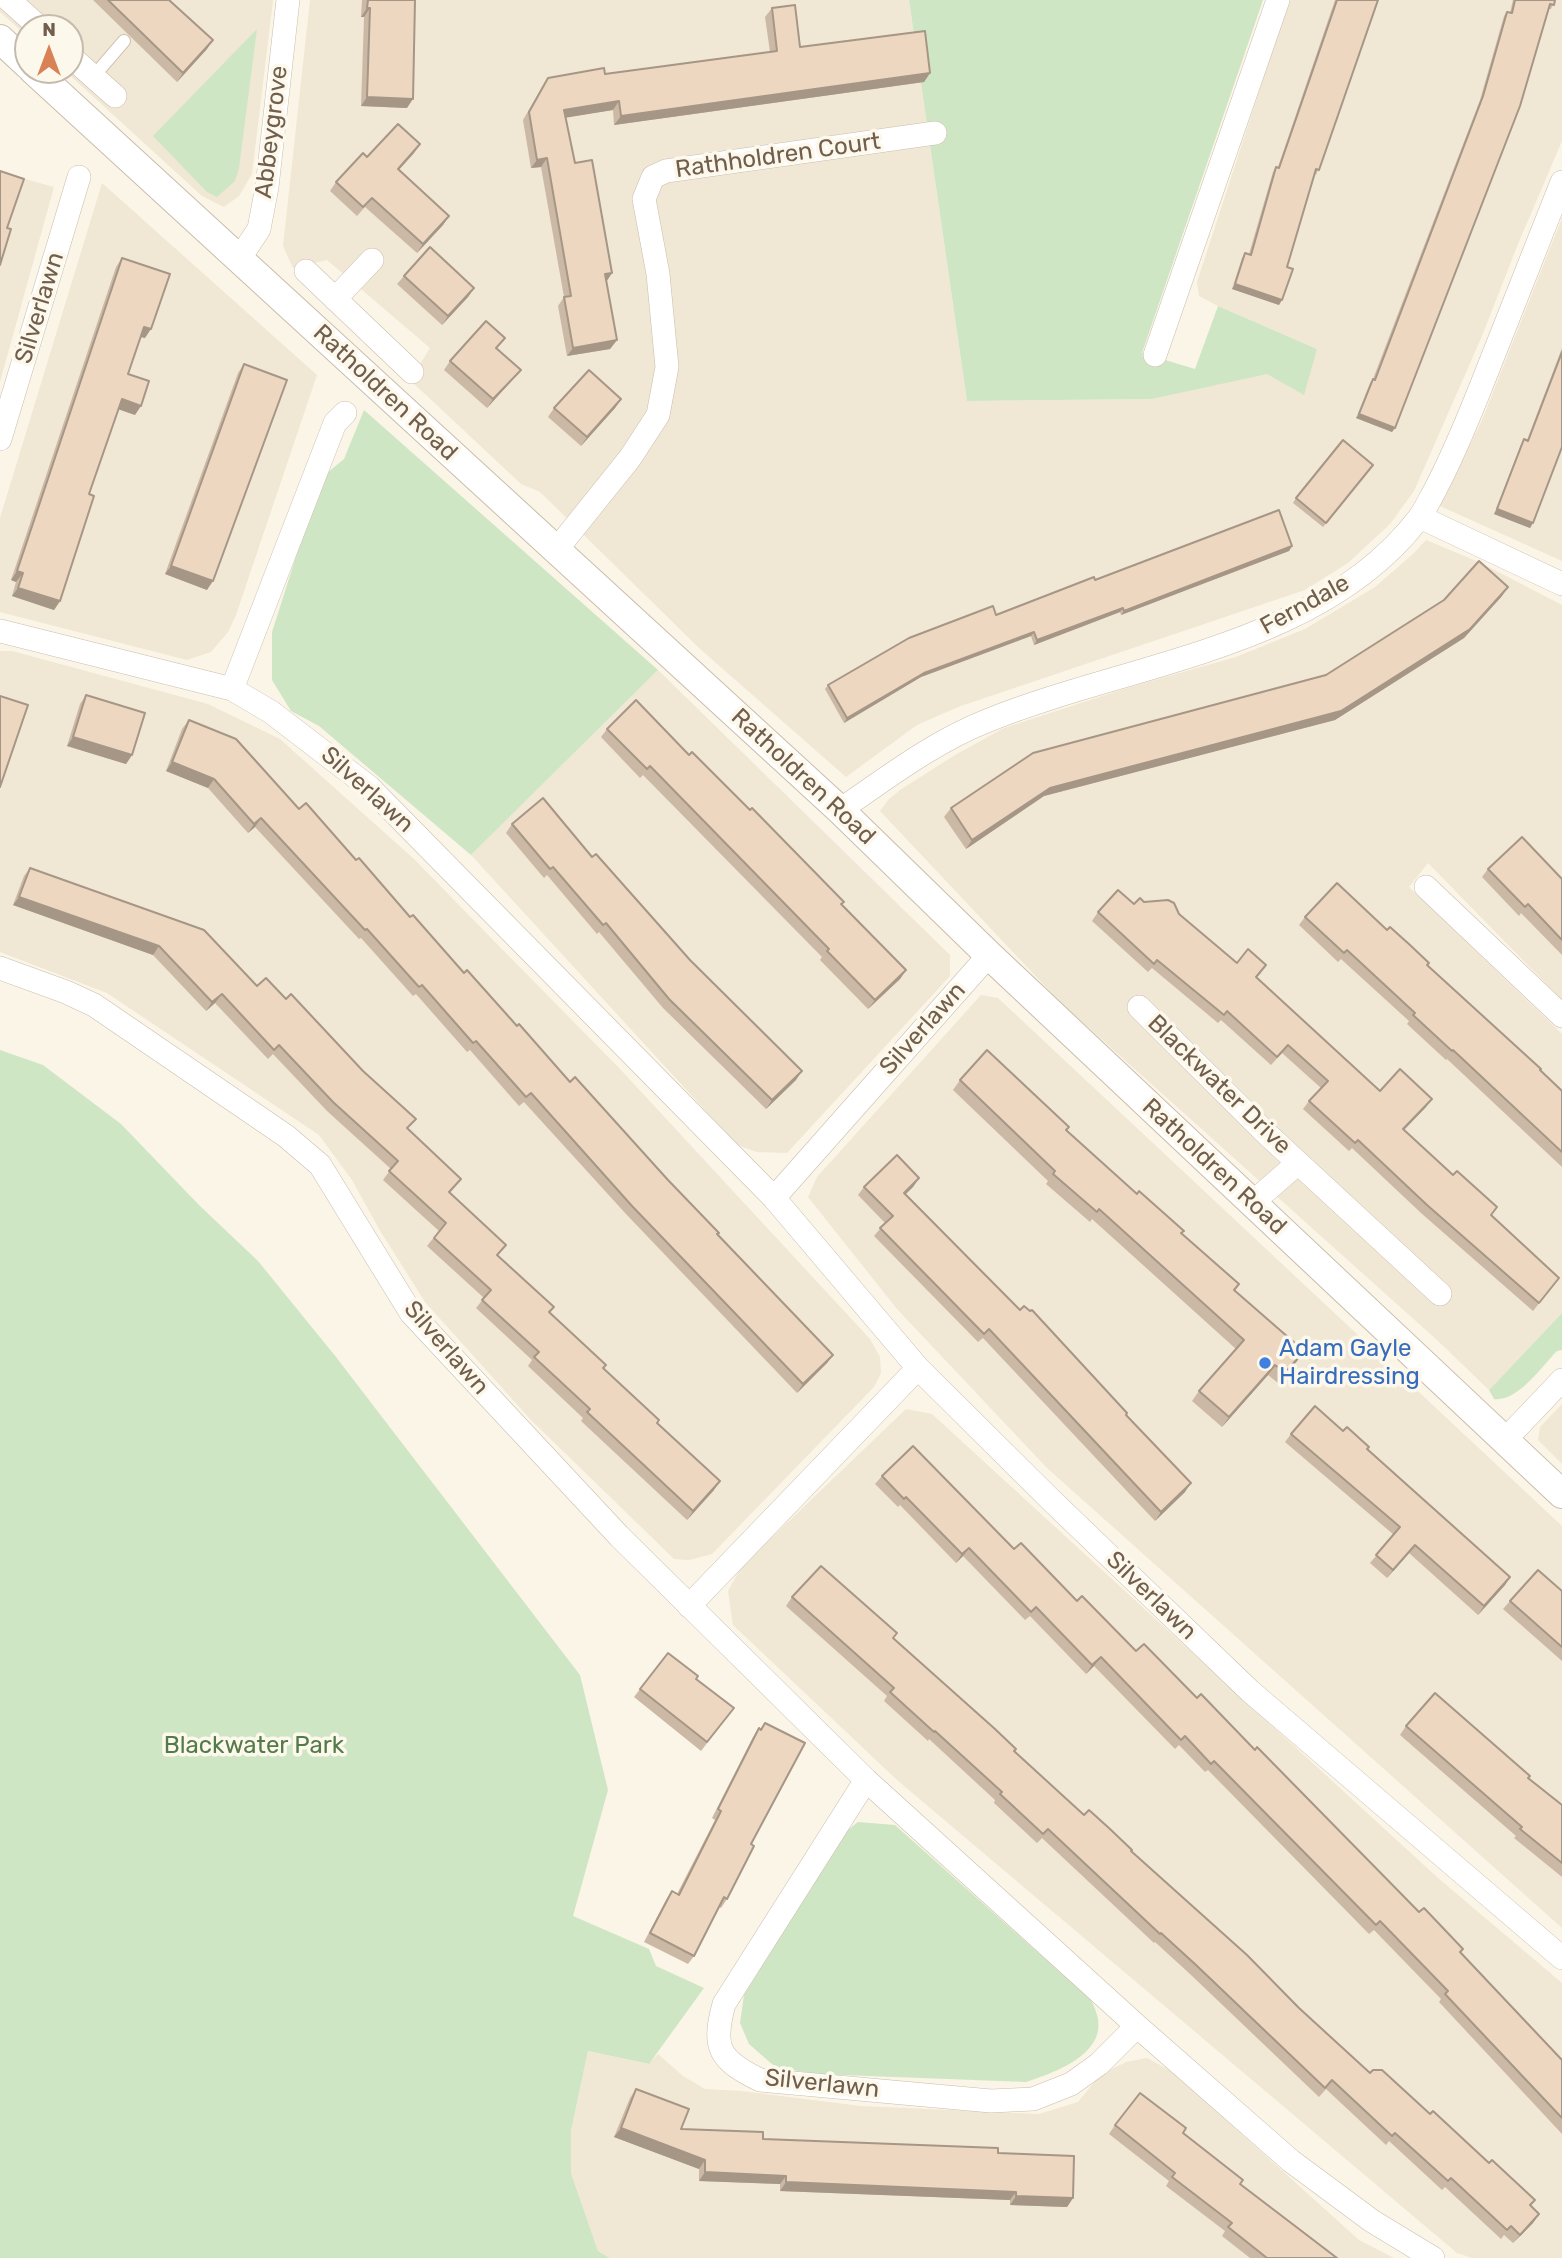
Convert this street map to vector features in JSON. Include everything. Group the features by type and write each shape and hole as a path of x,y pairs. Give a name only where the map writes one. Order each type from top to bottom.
{"street":[{"path":"9,0 24,14"},
{"name":"Abbeygrove","path":"239,259 259,229 288,0"},
{"path":"1155,355 1278,0"},
{"path":"0,39 14,52"},
{"path":"84,68 115,96"},
{"name":"Ratholdren Road","path":"48,84 840,810 989,955 1562,1494"},
{"name":"Rathholdren Court","path":"557,549 630,458 658,415 667,367 658,274 644,199 653,177 666,171 935,132"},
{"name":"Silverlawn","path":"0,439 79,177"},
{"name":"Ferndale","path":"840,810 922,753 988,720 1239,639 1296,616 1353,580 1396,544 1420,516 1455,452 1562,182"},
{"path":"335,299 372,260"},
{"path":"306,271 412,372"},
{"path":"351,361 374,335"},
{"path":"232,689 335,423 345,413"},
{"path":"1420,516 1562,584"},
{"name":"Silverlawn","path":"0,631 232,689 271,712 369,787 774,1198 918,1368 1051,1500 1250,1692 1562,1958"},
{"path":"1426,887 1562,1016"},
{"name":"Silverlawn","path":"774,1198 989,955"},
{"name":"Silverlawn","path":"0,968 94,1005 286,1136 320,1165 411,1313 619,1536 866,1780 1292,2161 1372,2221 1433,2258"},
{"name":"Blackwater Drive","path":"1139,1007 1298,1163 1440,1294"},
{"name":"Blackwater Drive","path":"1252,1203 1298,1163"},
{"path":"689,1606 918,1368"},
{"path":"1505,1440 1562,1380"},
{"name":"Silverlawn","path":"866,1780 724,2004 717,2029 721,2052 739,2070 760,2080 991,2101 1033,2099 1071,2084 1099,2064 1137,2025"}],"lane":[{"path":"93,77 124,41"}],"shaded area":[{"path":"0,0 273,0 252,174 239,196 224,207 202,196 79,84 84,84 84,14 14,14 14,24 0,12"},
{"path":"310,0 909,0 967,401 1152,399 1267,373 1317,349 1199,296 1197,282 1289,0 1562,0 1562,141 1482,336 1414,491 1390,524 1348,563 1305,590 958,707 917,725 846,777 699,648 540,492 521,484 410,380 430,348 327,260 293,268 283,246"},
{"path":"0,172 54,187 0,382"},
{"path":"102,183 317,375 236,615 228,632 211,652 187,660 0,612 0,518"},
{"path":"1562,218 1562,561 1440,506 1482,420"},
{"path":"1426,540 1481,563 1562,605 1562,1000 1428,863 1409,887 1562,1034 1562,1313 1489,1390 1438,1341 1060,1002 880,811 900,790 1004,728 1130,687 1236,657 1305,629 1375,587"},
{"path":"0,651 12,651 208,704 280,739 414,859 620,1069 870,1339 880,1357 881,1373 874,1387 712,1554 689,1560 674,1559 531,1420 425,1302 352,1180 319,1135 107,993 0,952"},
{"path":"658,670 950,955 950,976 787,1153 757,1152 737,1145 471,855"},
{"path":"981,995 998,998 1562,1526 1562,1928 1047,1468 897,1309 808,1197 817,1177"},
{"path":"1562,1404 1562,1464 1538,1440 1540,1427"},
{"path":"906,1409 932,1414 1438,1878 1562,1983 1562,2258 1472,2258 1457,2253 897,1780 733,1625 728,1591 742,1566"},
{"path":"588,2051 648,2064 658,2054 683,2076 705,2089 861,2106 1039,2114 1078,2102 1100,2075 1126,2062 1147,2058 1173,2072 1359,2240 1394,2258 610,2258 598,2251 571,2173 571,2131"}],"green space":[{"path":"909,0 1263,0 1142,353 1195,369 1218,306 1317,349 1304,395 1267,374 1152,399 967,401"},
{"path":"257,29 239,168 235,181 217,197 207,192 153,136"},
{"path":"364,410 658,670 471,855 319,726 291,711 272,680 272,632 321,478 344,459"},
{"name":"Blackwater Park","path":"0,1050 43,1065 121,1124 199,1205 258,1261 336,1357 580,1675 608,1790 573,1916 649,1949 656,1966 704,1988 649,2064 588,2051 571,2131 571,2173 598,2251 610,2258 0,2258"},
{"path":"1562,1313 1562,1350 1557,1351 1512,1395 1494,1399 1489,1390"},
{"path":"858,1822 895,1825 1062,1974 1084,1990 1098,2019 1098,2032 1085,2052 1063,2068 1026,2082 816,2074 773,2065 749,2044 740,2023 744,1995 844,1833"}],"building":[{"path":"108,0 169,0 213,40 183,73"},
{"path":"368,0 415,0 413,99 367,97"},
{"path":"1337,0 1378,0 1319,170 1316,169 1287,267 1293,269 1282,300 1235,284 1245,253 1251,255 1276,167 1279,168"},
{"path":"1515,0 1555,0 1554,5 1550,4 1520,106 1395,428 1359,414 1373,379 1375,380 1483,96 1507,12 1512,13"},
{"path":"795,5 800,47 925,31 930,73 621,116 619,101 564,110 575,163 592,160 612,273 605,274 617,340 573,348 564,297 571,296 547,158 537,160 529,112 548,78 604,68 605,74 777,51 772,8"},
{"path":"398,124 420,144 398,169 449,216 423,244 372,198 363,207 336,182 363,153 367,157"},
{"path":"0,171 24,179 7,228 11,229 0,265"},
{"path":"430,247 474,288 448,316 404,276"},
{"path":"122,258 170,274 151,329 144,327 128,374 149,381 141,406 122,399 89,494 94,496 60,601 18,588 23,573 17,571"},
{"path":"486,321 505,338 496,348 521,370 493,399 450,361"},
{"path":"1562,352 1562,447 1533,523 1497,509 1524,439 1528,441"},
{"path":"244,364 287,380 213,581 171,566"},
{"path":"589,370 621,399 587,437 554,408"},
{"path":"1343,440 1373,465 1326,523 1296,498"},
{"path":"1279,510 1292,546 1124,611 1123,608 1037,640 1034,632 924,673 847,718 828,685 909,638 993,606 996,615"},
{"path":"1479,561 1508,587 1470,629 1341,711 1050,788 972,840 951,808 1033,753 1326,675 1444,600"},
{"path":"86,695 145,713 132,755 73,737"},
{"path":"0,696 28,705 0,787"},
{"path":"636,700 689,755 692,752 750,810 752,808 906,970 875,1000 827,951 829,949 650,766 647,769 607,729"},
{"path":"189,720 236,739 299,809 306,803 356,860 359,858 410,917 413,915 464,973 467,970 570,1082 575,1077 719,1233 717,1234 833,1355 803,1384 632,1206 531,1093 526,1097 476,1041 473,1043 422,985 419,987 261,818 254,824 214,779 172,762"},
{"path":"543,798 592,857 596,854 690,960 802,1071 772,1100 669,999 606,923 603,925 512,824"},
{"path":"1522,837 1562,879 1562,940 1528,904 1525,907 1488,869"},
{"path":"30,868 204,930 257,986 266,978 286,999 291,994 363,1071 416,1119 407,1128 461,1179 449,1192 506,1245 497,1255 554,1307 549,1312 606,1365 603,1368 659,1420 657,1423 720,1481 693,1511 587,1412 590,1409 534,1357 539,1352 482,1300 491,1290 434,1238 446,1223 389,1171 398,1161 333,1102 279,1045 274,1050 222,994 212,1002 159,946 19,897"},
{"path":"1337,883 1387,930 1390,927 1410,945 1429,963 1427,965 1562,1091 1562,1152 1413,1015 1415,1013 1347,950 1344,953 1305,917"},
{"path":"1118,890 1134,904 1140,898 1144,902 1168,900 1174,903 1179,914 1237,963 1248,949 1266,965 1256,977 1380,1091 1400,1069 1432,1099 1403,1129 1453,1175 1457,1171 1497,1207 1491,1215 1559,1278 1539,1303 1427,1205 1358,1140 1355,1143 1309,1101 1328,1081 1288,1045 1277,1057 1227,1011 1224,1015 1157,960 1154,964 1098,912"},
{"path":"987,1050 1069,1127 1066,1130 1137,1194 1139,1191 1184,1231 1181,1233 1239,1284 1234,1290 1304,1351 1285,1373 1275,1365 1229,1417 1199,1391 1244,1340 1099,1209 1097,1212 1053,1174 1055,1171 960,1080"},
{"path":"897,1155 919,1178 904,1193 1020,1310 1024,1306 1032,1310 1191,1483 1161,1512 989,1329 984,1334 880,1228 893,1216 864,1187"},
{"path":"1315,1406 1343,1431 1347,1427 1369,1447 1367,1449 1510,1577 1484,1606 1415,1545 1393,1570 1376,1555 1400,1527 1291,1434"},
{"path":"913,1446 1014,1549 1021,1543 1077,1601 1082,1596 1136,1651 1144,1644 1197,1698 1201,1694 1255,1750 1257,1747 1419,1912 1424,1908 1463,1949 1460,1952 1562,2060 1562,2118 1445,1994 1448,1991 1380,1921 1376,1925 1214,1761 1211,1764 1185,1736 1181,1740 1101,1657 1092,1665 1036,1607 1031,1612 969,1548 962,1554 906,1497 904,1499 882,1476"},
{"path":"821,1566 897,1633 893,1638 995,1729 1016,1749 1014,1751 1084,1815 1089,1810 1247,1955 1299,2008 1370,2073 1373,2070 1382,2070 1430,2114 1433,2111 1489,2163 1492,2160 1535,2200 1530,2205 1539,2214 1520,2235 1511,2226 1507,2230 1451,2178 1448,2181 1395,2133 1392,2136 1332,2080 1325,2088 1048,1829 1043,1834 1000,1794 1002,1792 890,1692 894,1688 792,1597"},
{"path":"1538,1570 1562,1591 1562,1647 1510,1601"},
{"path":"668,1653 734,1708 707,1742 640,1689"},
{"path":"1435,1693 1530,1776 1528,1778 1562,1805 1562,1863 1520,1829 1522,1827 1406,1726"},
{"path":"765,1723 805,1743 751,1844 754,1846 727,1899 724,1897 694,1956 650,1933 672,1891 679,1895 721,1811 718,1809 759,1728 761,1730"},
{"path":"636,2089 689,2109 681,2129 763,2132 763,2139 998,2148 998,2153 1074,2156 1073,2198 1016,2196 1016,2192 786,2182 786,2176 705,2172 705,2160 621,2128"},
{"path":"1140,2093 1186,2128 1183,2133 1243,2180 1240,2184 1337,2258 1267,2258 1228,2227 1232,2223 1172,2177 1175,2173 1115,2125"}],"place":[{"name":"Adam Gayle Hairdressing","path":"1265,1363"}]}
